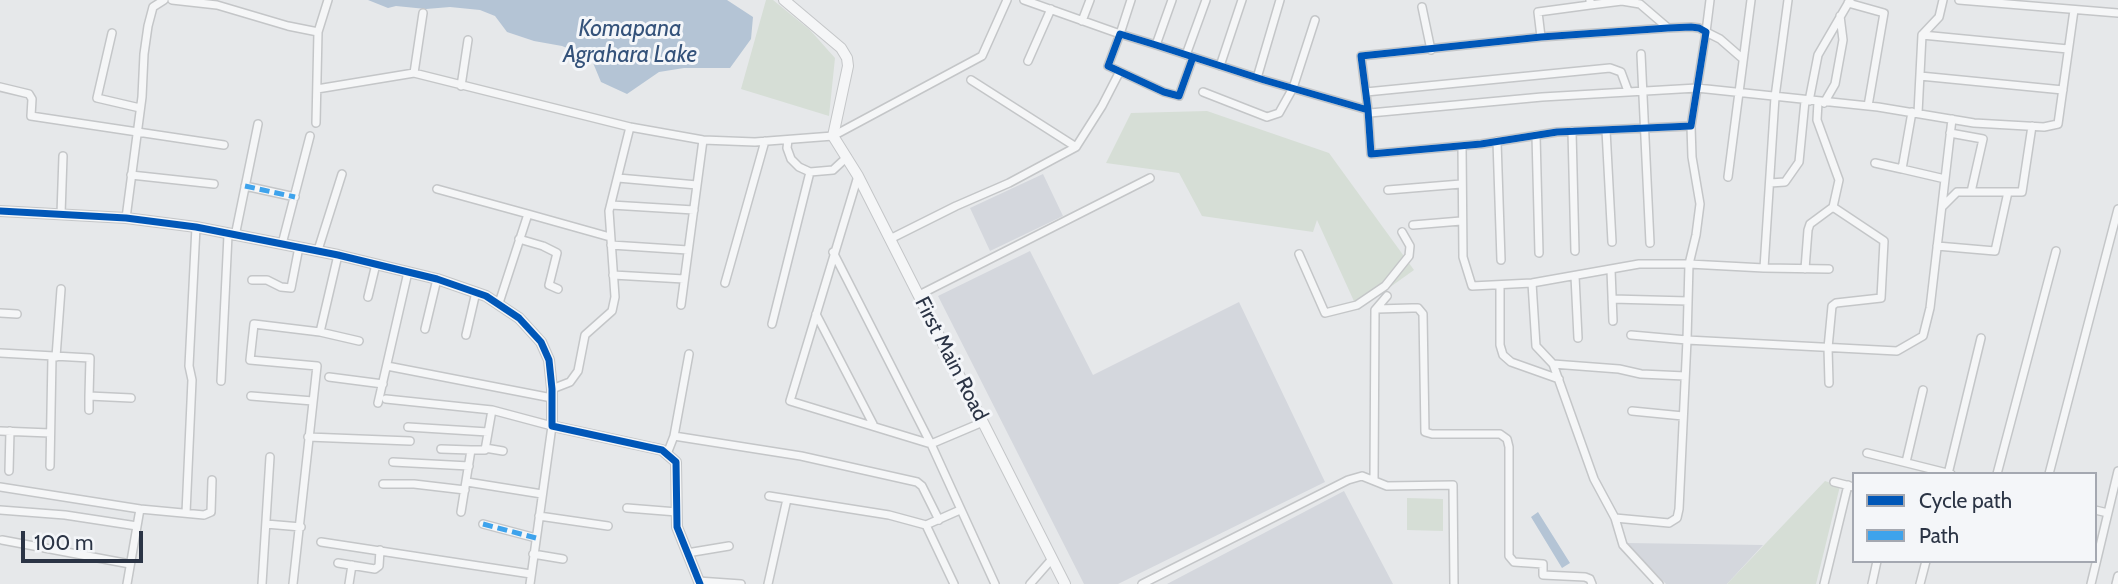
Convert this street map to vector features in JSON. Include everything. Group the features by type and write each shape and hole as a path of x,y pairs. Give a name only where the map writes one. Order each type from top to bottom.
{"street":[{"path":"126,218 148,26 153,7 164,0"},
{"path":"173,0 217,5 318,32"},
{"path":"316,123 318,32 328,0"},
{"path":"784,0 841,48 847,58 848,66 833,136"},
{"path":"317,89 414,73 630,127 703,140 765,141 833,136 982,56 1007,0"},
{"path":"1024,0 1120,34 1369,111 1698,88 1868,106 1974,123 2044,127 2058,124 2074,10"},
{"path":"1082,21 1090,0"},
{"path":"1131,0 1108,66 1119,73 1180,96 1206,0"},
{"path":"1156,45 1172,0"},
{"path":"1220,66 1242,0"},
{"path":"1257,78 1280,0"},
{"path":"1615,519 1669,523 1677,518 1689,264 1700,204 1692,158 1691,126 1710,0"},
{"path":"1728,177 1751,0"},
{"path":"1764,268 1775,97 1788,0"},
{"path":"1902,169 1915,113 1922,35 1939,17 1943,0"},
{"path":"1959,0 2032,2 2074,10 2118,13"},
{"path":"1770,183 1785,182 1799,162 1807,101 1818,55 1849,1 1884,13 1868,106"},
{"path":"1541,37 1538,12 1590,3 1640,4 1668,28"},
{"path":"1422,7 1431,50"},
{"path":"1028,61 1051,9"},
{"path":"414,73 424,13"},
{"path":"1805,269 1805,237 1810,224 1833,206 1839,180 1817,120 1821,102 1835,84 1843,40 1840,16"},
{"path":"1203,93 1267,117 1279,113 1293,88 1315,20"},
{"path":"1691,126 1572,131 1462,146 1371,154 1369,111 1361,56 1541,37 1699,27 1720,39 1743,60"},
{"path":"112,33 97,98 139,108"},
{"path":"1922,35 2068,49"},
{"path":"461,86 468,40"},
{"path":"1641,54 1650,243"},
{"path":"1366,92 1610,68 1621,72 1628,91"},
{"path":"890,239 1009,183 1076,147 1119,73"},
{"path":"1920,76 2063,90"},
{"path":"971,80 1076,147"},
{"path":"0,87 29,94 32,99 31,116 225,145"},
{"path":"1631,335 1897,351 1923,337 1930,308 1952,119"},
{"path":"221,381 231,235 258,124"},
{"path":"1942,207 1957,192 2022,192 2032,126"},
{"path":"387,366 552,394 570,382 578,371 586,335 612,311 615,297 610,237 611,205 630,127"},
{"path":"1606,130 1612,242"},
{"path":"1572,131 1576,251"},
{"path":"1950,133 1983,139 1971,192"},
{"path":"1536,135 1539,253"},
{"path":"282,244 310,136"},
{"name":"First Main Road","path":"833,136 858,176 1065,584"},
{"path":"681,305 703,140"},
{"path":"788,140 787,148 792,159 799,167 810,172 833,170 847,158"},
{"path":"725,283 765,141"},
{"path":"1497,141 1501,260"},
{"path":"1462,146 1463,257 1472,286 1532,283 1639,264 1829,269"},
{"path":"61,214 63,156"},
{"path":"1875,163 1945,178"},
{"path":"772,324 810,172"},
{"path":"318,250 342,174"},
{"path":"131,175 214,184"},
{"path":"858,176 790,401 873,424 931,444 983,422"},
{"path":"618,178 697,185"},
{"path":"919,295 1150,178"},
{"path":"1388,190 1461,184"},
{"path":"245,186 295,197"},
{"path":"437,189 610,237"},
{"path":"1937,246 1995,251 2008,192"},
{"path":"611,205 695,210"},
{"path":"1829,383 1828,348 1832,306 1836,303 1881,298 1884,241 1833,206"},
{"path":"2050,472 2118,209"},
{"path":"0,211 126,218 196,227 318,250 437,279 499,303 520,318 541,342 549,360 552,426 530,584"},
{"path":"499,303 528,214"},
{"path":"1413,225 1461,221"},
{"path":"186,513 192,380 189,366 196,227"},
{"path":"1299,254 1325,313 1357,305 1385,286 1409,256 1410,246 1402,232"},
{"path":"519,239 557,253 550,285 558,289"},
{"path":"611,246 688,250"},
{"path":"252,281 267,280 281,287 291,288 299,247"},
{"path":"1998,472 2056,251"},
{"path":"834,253 931,444 995,584"},
{"path":"320,332 338,255"},
{"path":"368,298 376,264"},
{"path":"1611,270 1613,321"},
{"path":"378,403 408,272"},
{"path":"613,275 684,279"},
{"path":"1575,276 1578,338"},
{"path":"425,330 437,279"},
{"path":"1532,283 1536,346 1553,364 1594,479 1615,519 1623,545 1660,584"},
{"path":"1385,286 1387,296 1395,307"},
{"path":"1500,286 1500,345 1503,355 1511,362 1559,379"},
{"path":"50,466 54,357 61,289"},
{"path":"466,335 476,292"},
{"path":"1374,480 1374,310 1387,296"},
{"path":"1612,299 1688,301"},
{"path":"1377,309 1418,308 1423,314 1425,432 1500,435 1507,439 1509,556 1514,562 1543,564 1543,575 1585,577 1590,579 1592,584"},
{"path":"0,313 17,314"},
{"path":"816,314 873,424"},
{"path":"293,584 317,366 250,360 254,324 320,332 359,341"},
{"path":"1949,472 1981,338"},
{"path":"0,353 90,358 89,410"},
{"path":"667,454 674,436 689,354"},
{"path":"1553,364 1685,376"},
{"path":"329,377 383,384"},
{"path":"1906,462 1923,390"},
{"path":"89,396 131,397"},
{"path":"251,396 313,401"},
{"path":"386,399 492,410 662,450 676,462 677,527 699,583 741,584"},
{"path":"485,448 492,410"},
{"path":"1632,411 1683,416"},
{"path":"408,427 488,432"},
{"path":"0,431 50,433"},
{"path":"9,471 10,431"},
{"path":"674,436 801,456 917,482 922,486 939,520"},
{"path":"308,437 410,441"},
{"path":"440,449 485,448 503,451"},
{"path":"461,512 471,450"},
{"path":"1867,453 1945,472"},
{"path":"262,584 270,457"},
{"path":"393,462 469,467"},
{"path":"2097,559 2118,471"},
{"path":"1142,584 1348,480 1362,477 1387,486 1453,485 1454,584"},
{"path":"0,487 140,509 204,514 211,512 212,480"},
{"path":"1824,584 1851,486 1834,482"},
{"path":"383,484 466,486 542,494"},
{"path":"769,496 889,515 926,525 960,510"},
{"path":"768,584 787,499"},
{"path":"627,508 677,512"},
{"path":"127,584 140,509"},
{"path":"0,510 65,515 137,526"},
{"path":"2097,510 2108,513"},
{"path":"539,516 608,526"},
{"path":"266,524 301,527"},
{"path":"483,524 536,538"},
{"path":"926,525 954,584"},
{"path":"2,540 130,564"},
{"path":"321,542 531,574"},
{"path":"687,553 729,546"},
{"path":"338,563 376,569 379,566 380,551"},
{"path":"533,554 563,559"},
{"path":"1030,584 1052,559"},
{"path":"1872,584 1877,563"},
{"path":"1920,584 1925,563"},
{"path":"2091,584 2096,563"},
{"path":"349,584 352,565"},
{"path":"2116,584 2118,576"}],"shaded area":[{"path":"766,0 773,0 810,30 835,58 829,116 741,89"},
{"path":"1207,111 1329,153 1414,270 1358,310 1317,220 1313,232 1202,216 1179,173 1106,163 1131,113"},
{"path":"1043,174 1063,216 990,251 970,208"},
{"path":"1030,251 1093,375 1239,302 1325,482 1118,584 1084,584 938,296"},
{"path":"1825,481 1840,486 1816,584 1727,584"},
{"path":"1344,491 1393,584 1167,584"},
{"path":"1407,498 1443,499 1443,531 1407,530"},
{"path":"1627,543 1763,545 1727,584 1666,584"}],"water":[{"name":"Komapana Agrahara Lake","path":"368,0 727,0 753,17 751,39 730,68 684,68 659,72 627,94 601,82 591,58 562,46 507,32 495,16 480,10 450,7 388,8"},
{"path":"1538,512 1570,563 1562,568 1531,517"}],"marked path":[{"path":"245,186 295,197"},
{"path":"483,524 536,538"}],"cycle path":[{"path":"1193,57 1179,96 1164,92 1108,66 1120,34 1368,110 1361,56 1541,37 1668,28 1691,27 1706,32 1691,126 1557,132 1481,144 1371,154 1368,110"},
{"path":"0,211 126,218 196,227 338,255 437,279 486,296 519,318 541,342 549,360 552,426 662,450 676,462 677,527 700,584"}]}
